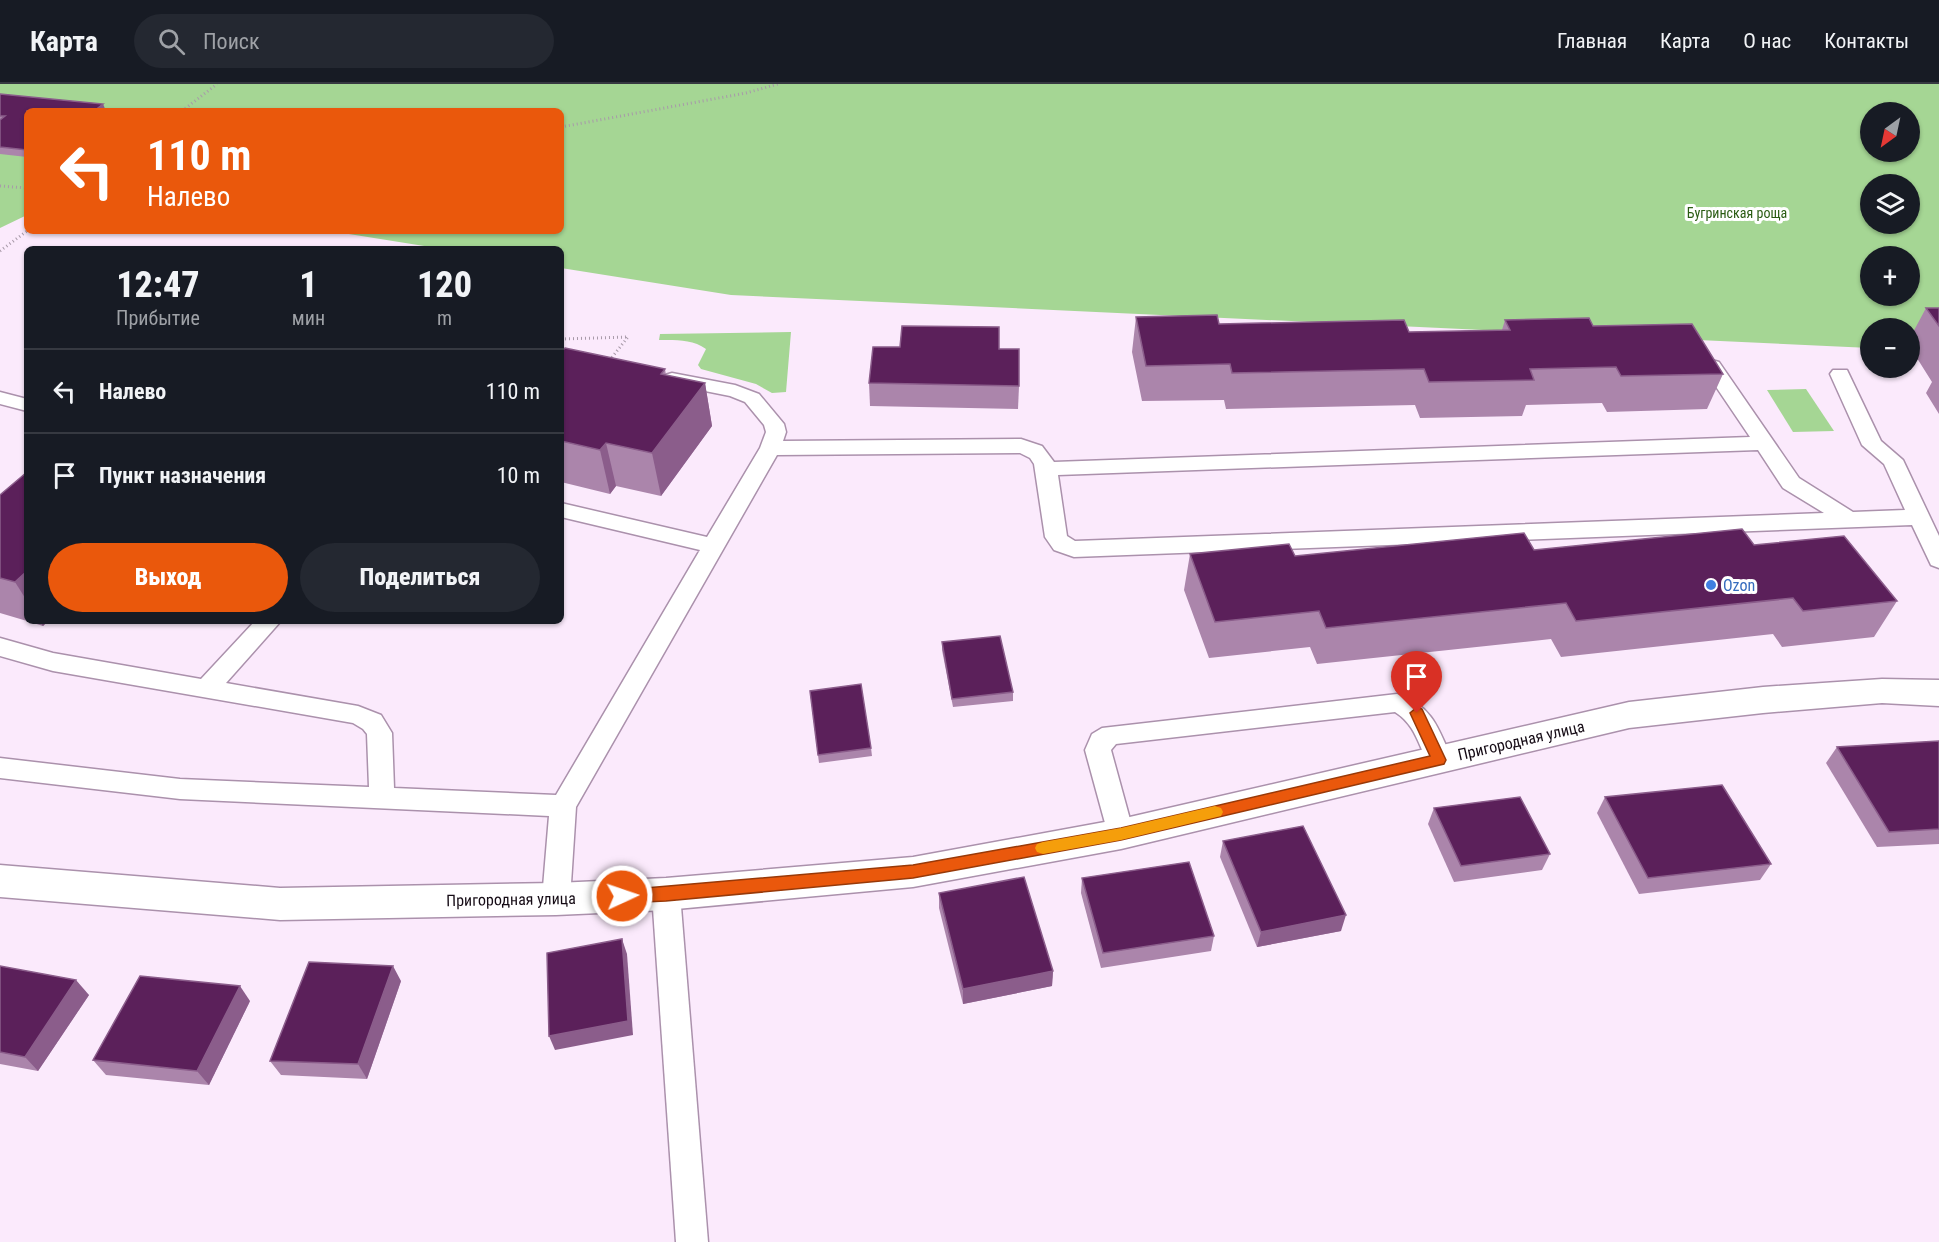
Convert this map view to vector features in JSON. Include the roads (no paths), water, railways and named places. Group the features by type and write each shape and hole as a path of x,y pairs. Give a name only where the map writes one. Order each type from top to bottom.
{"street":[{"name":"Пригородная улица","path":"0,881 280,904 556,899 666,894 913,872 1121,834 1629,715 1763,700 1859,693 1939,693"}],"lane":[{"path":"556,899 563,806 770,448 776,432 774,424 752,398 735,391 604,366"},
{"path":"1712,366 1791,483 1850,520"},
{"path":"1840,374 1872,445 1893,460 1939,560"},
{"path":"0,398 24,404"},
{"path":"1046,469 1764,443"},
{"path":"770,448 1021,447 1039,453 1044,460 1056,537 1062,545 1074,549 1919,517"},
{"path":"564,511 713,546"},
{"path":"207,688 266,624"},
{"path":"0,647 53,662 357,715 372,722 379,733 382,798"},
{"path":"1121,834 1098,750 1101,741 1111,735 1397,703 1408,706 1417,713 1439,760"},
{"path":"0,768 180,789 563,806"},
{"path":"666,894 692,1242"}],"place":[{"name":"Ozon","path":"1711,585"}],"park label":[{"name":"Бугринская роща","path":"1737,213"}]}
